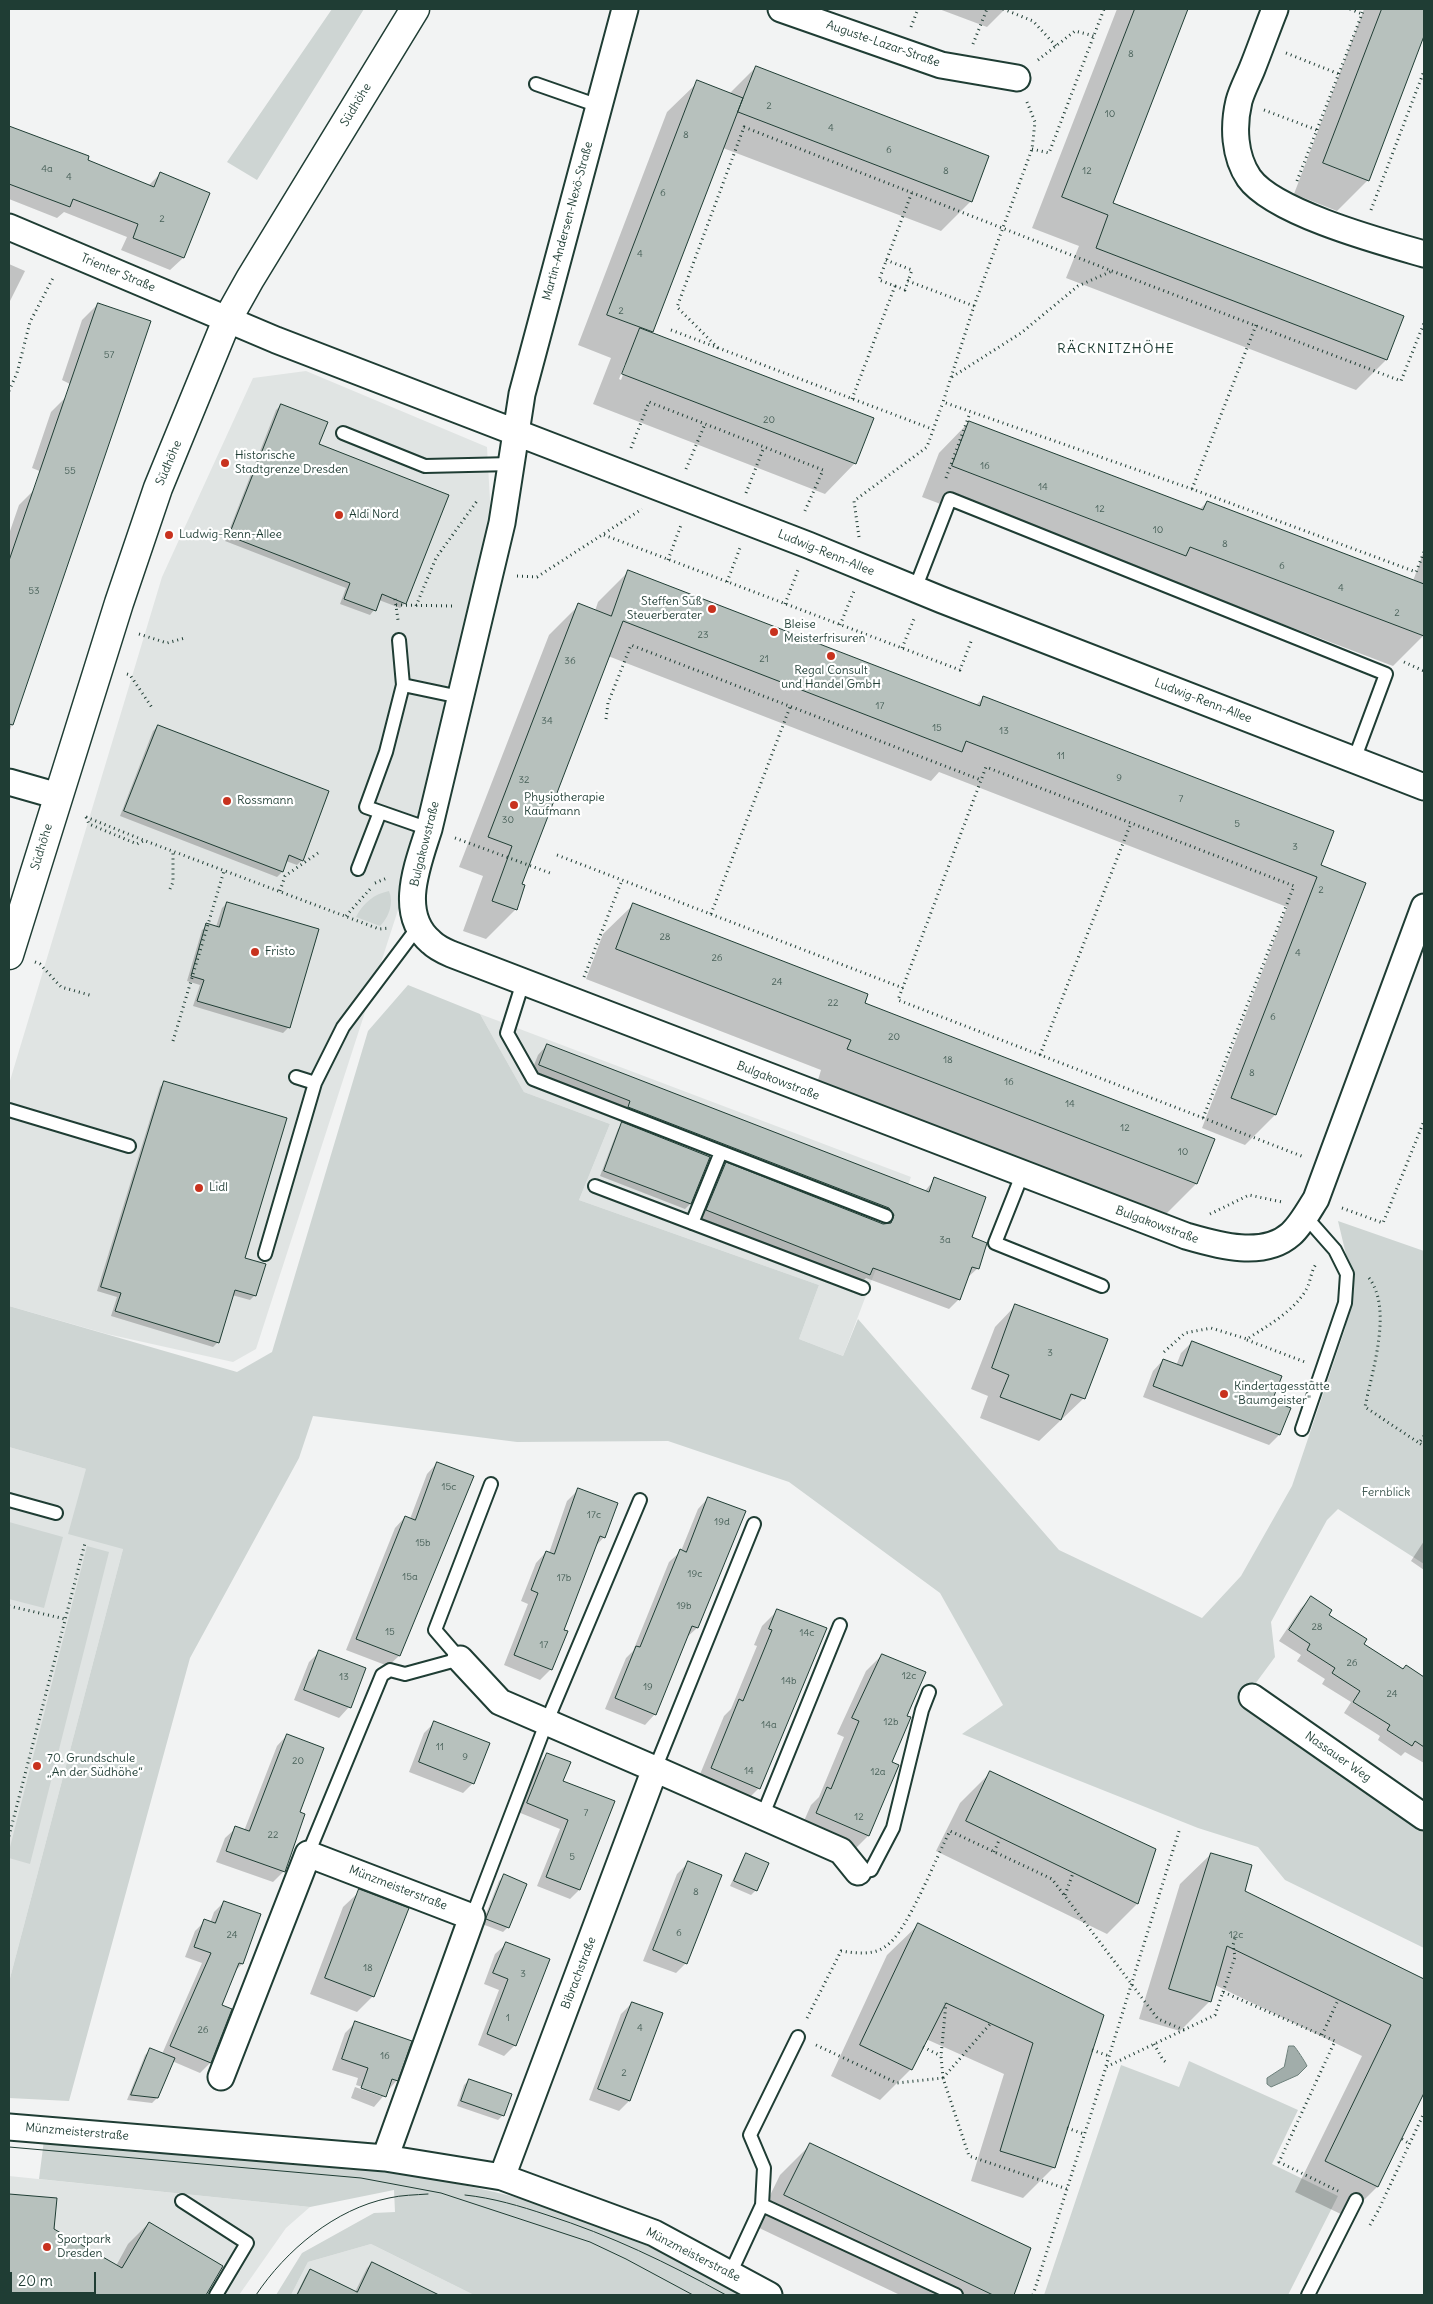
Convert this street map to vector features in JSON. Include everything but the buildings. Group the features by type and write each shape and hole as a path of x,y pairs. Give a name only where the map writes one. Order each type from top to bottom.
{"street":[{"name":"Südhöhe","path":"9,955 100,664 158,488 227,320 250,279 415,9"},
{"name":"Martin-Andersen-Nexö-Straße","path":"515,433 522,394 625,9"},
{"name":"Auguste-Lazar-Straße","path":"781,9 941,65 1017,78"},
{"path":"1275,9 1240,101 1236,131 1238,157 1249,178 1265,194 1287,206 1361,236 1424,254"},
{"name":"Trienter Straße","path":"9,227 227,320"},
{"name":"Ludwig-Renn-Allee","path":"227,320 1424,787"},
{"name":"Bulgakowstraße","path":"515,433 502,523 429,829 417,870 412,914 418,927 430,942 451,954 1022,1175 1186,1236 1232,1248 1251,1248 1272,1244 1291,1234 1311,1207 1424,907"},
{"path":"9,782 57,801"},
{"path":"460,1659 500,1702 841,1851 858,1872"},
{"name":"Nassauer Weg","path":"1252,1697 1424,1817"},
{"name":"Bibrachstraße","path":"502,2177 655,1769"},
{"path":"221,2077 308,1854"},
{"name":"Münzmeisterstraße","path":"308,1854 472,1917"},
{"path":"385,2158 472,1917"},
{"name":"Münzmeisterstraße","path":"9,2127 385,2158 502,2177 654,2233 769,2295"}],"lane":[{"path":"536,84 599,106"},
{"path":"343,433 425,466 512,464"},
{"path":"920,591 950,499 1386,674 1354,760"},
{"path":"400,640 403,685 386,752 366,807 429,829"},
{"path":"403,685 460,697"},
{"path":"358,869 380,812"},
{"path":"265,1254 315,1083 343,1027 418,927"},
{"path":"523,982 507,1033 532,1079 886,1216"},
{"path":"296,1077 315,1083"},
{"path":"9,1110 129,1146"},
{"path":"692,1223 721,1152"},
{"path":"1022,1175 995,1243 1102,1286"},
{"path":"594,1186 863,1288"},
{"path":"1302,1429 1345,1303 1346,1274 1311,1207"},
{"path":"308,1854 382,1675 390,1670 405,1674 460,1659 435,1630 491,1484"},
{"path":"9,1500 56,1513"},
{"path":"472,1917 548,1722 640,1500"},
{"path":"655,1769 754,1524"},
{"path":"762,1817 840,1625"},
{"path":"858,1872 871,1870 893,1828 922,1710 929,1692"},
{"path":"730,2274 762,2205 764,2168 750,2135 798,2037"},
{"path":"1308,2295 1356,2200"},
{"path":"182,2202 247,2243 216,2295"},
{"path":"762,2205 956,2295"}],"path":[{"path":"978,30 987,9"},
{"path":"1003,9 1033,21 1056,46"},
{"path":"1032,149 1049,153 1104,9"},
{"path":"1350,9 1362,14"},
{"path":"1287,206 1364,9"},
{"path":"854,500 927,447 952,378 974,306 1032,149 1035,122 1017,78 1075,31 1094,36"},
{"path":"1262,44 1339,74"},
{"path":"1361,236 1424,70"},
{"path":"1240,101 1317,130"},
{"path":"718,348 677,307 744,127 1112,271 1401,381 1424,323"},
{"path":"886,260 912,270 905,290 879,280 886,260 912,192"},
{"path":"9,391 17,373 30,322 67,251"},
{"path":"952,378 1021,333 1078,286 1112,271"},
{"path":"908,281 974,306"},
{"path":"852,399 895,286"},
{"path":"1192,489 1256,325"},
{"path":"671,330 932,429"},
{"path":"620,473 650,402 823,470 800,542 785,604"},
{"path":"943,402 1192,489 1416,572 1424,552"},
{"path":"950,499 943,485 970,413"},
{"path":"668,560 705,424"},
{"path":"727,582 764,447"},
{"path":"490,574 537,577 642,511 652,486"},
{"path":"416,606 436,558 478,500"},
{"path":"604,535 960,670 981,615"},
{"path":"840,625 863,568"},
{"path":"902,648 920,591"},
{"path":"396,605 482,606"},
{"path":"113,625 167,643 185,638"},
{"path":"606,719 608,703 631,645 981,780"},
{"path":"100,664 130,675 153,709"},
{"path":"711,914 790,707"},
{"path":"1203,1118 1294,886 986,767 898,1000 1203,1118 1328,1166"},
{"path":"57,801 86,817 143,840 378,929 418,927"},
{"path":"1040,1055 1131,823"},
{"path":"429,829 550,873"},
{"path":"170,889 173,851"},
{"path":"280,891 285,876 318,854"},
{"path":"557,854 903,988"},
{"path":"346,916 352,906 378,881 417,870"},
{"path":"173,1041 224,871"},
{"path":"575,1002 622,880"},
{"path":"46,972 61,986 93,996"},
{"path":"1186,1236 1208,1216 1249,1195 1383,1223 1424,1121"},
{"path":"1247,1339 1272,1323 1295,1302 1307,1289 1315,1265 1335,1250 1359,1265 1376,1287 1381,1326 1365,1407 1424,1446"},
{"path":"1164,1352 1185,1333 1212,1328 1247,1339 1322,1368"},
{"path":"1419,1443 1424,1436"},
{"path":"9,1836 84,1543"},
{"path":"9,1606 65,1619"},
{"path":"990,2024 943,2078 897,2083 798,2037 841,1950 861,1953 880,1949 887,1946 903,1926 950,1831 1052,1878 1131,1986 1158,2019 1184,2030"},
{"path":"1033,2295 1179,1831"},
{"path":"994,1852 1000,1838"},
{"path":"1065,1895 1073,1873"},
{"path":"1106,2067 1215,2015 1235,1957 1233,1945 1236,1935"},
{"path":"1223,1992 1335,2041 1279,2162 1356,2200"},
{"path":"1322,2035 1338,2000"},
{"path":"946,2003 941,2056 943,2078 969,2156 1067,2189"},
{"path":"1154,2044 1163,2060 1167,2063"},
{"path":"923,2048 941,2056"},
{"path":"1092,2050 1109,2056"},
{"path":"1067,2128 1084,2134"},
{"path":"1402,2139 1410,2144"}],"shaded area":[{"path":"306,371 487,447 491,518 398,910 256,1349 233,1362 107,1334 9,1306 9,1084 162,577 253,378"},
{"path":"480,1014 911,1177 843,1356 799,1339 819,1285 579,1200 610,1124 524,1092"},
{"name":"70. Grundschule „An der Südhöhe“","path":"9,1447 86,1469 123,1549 9,1982"},
{"path":"1289,2046 1294,2046 1307,2066 1298,2075 1271,2087 1267,2084 1267,2078 1284,2067"},
{"path":"9,2176 310,2207 286,2228 239,2295 9,2295"},
{"path":"371,2244 474,2295 291,2295 308,2262"}],"green space":[{"path":"332,9 364,9 257,180 227,162"},
{"path":"389,891 391,900 390,910 380,926 356,917 369,900 378,894"},
{"name":"Fernblick","path":"408,985 480,1014 524,1092 610,1124 579,1200 819,1285 799,1339 843,1356 858,1319 1059,1550 1202,1618 1241,1576 1292,1486 1345,1329 1354,1288 1338,1221 1424,1251 1424,1564 1338,1509 1327,1520 1271,1622 1275,1657 1244,1699 1424,1822 1424,1948 1285,1880 1258,1847 1198,1828 962,1734 1003,1705 940,1593 789,1482 668,1441 517,1442 313,1416 299,1458 190,1658 69,2101 9,2098 9,1982 123,1549 68,1534 86,1469 9,1447 9,1306 237,1372 272,1352 368,1031"},
{"path":"9,1522 63,1537 44,1608 9,1599"},
{"path":"87,1546 109,1552 30,1864 9,1858 9,1851"},
{"path":"1189,2061 1298,2110 1272,2164 1338,2196 1288,2295 1044,2295 1121,2065 1179,2087"},
{"path":"44,2140 370,2170 476,2188 572,2214 622,2234 742,2295 474,2295 371,2244 308,2262 291,2295 276,2295 302,2253 374,2213 395,2212 394,2190 310,2207 39,2179"}],"tram line":[{"path":"9,2147 361,2178 441,2193 590,2242 693,2295"},
{"path":"256,2295 268,2278 297,2247 331,2222 369,2203 394,2197 428,2194"},
{"path":"465,2195 517,2206 593,2231 660,2261 726,2295"}],"place":[{"name":"Historische Stadtgrenze Dresden","path":"225,463"},
{"name":"Aldi Nord","path":"339,515"},
{"name":"Ludwig-Renn-Allee","path":"169,535"},
{"name":"Steffen Süß Steuerberater","path":"712,609"},
{"name":"Bleise Meisterfrisuren","path":"774,632"},
{"name":"Regal Consult und Handel GmbH","path":"831,656"},
{"name":"Rossmann","path":"227,801"},
{"name":"Physiotherapie Kaufmann","path":"514,805"},
{"name":"Fristo","path":"255,952"},
{"name":"Lidl","path":"199,1188"},
{"name":"Kindertagesstätte \"Baumgeister\"","path":"1224,1394"},
{"name":"70. Grundschule „An der Südhöhe“","path":"37,1766"},
{"name":"Sportpark Dresden","path":"47,2247"}],"district":[{"name":"RÄCKNITZHÖHE","path":"1116,349"}]}
